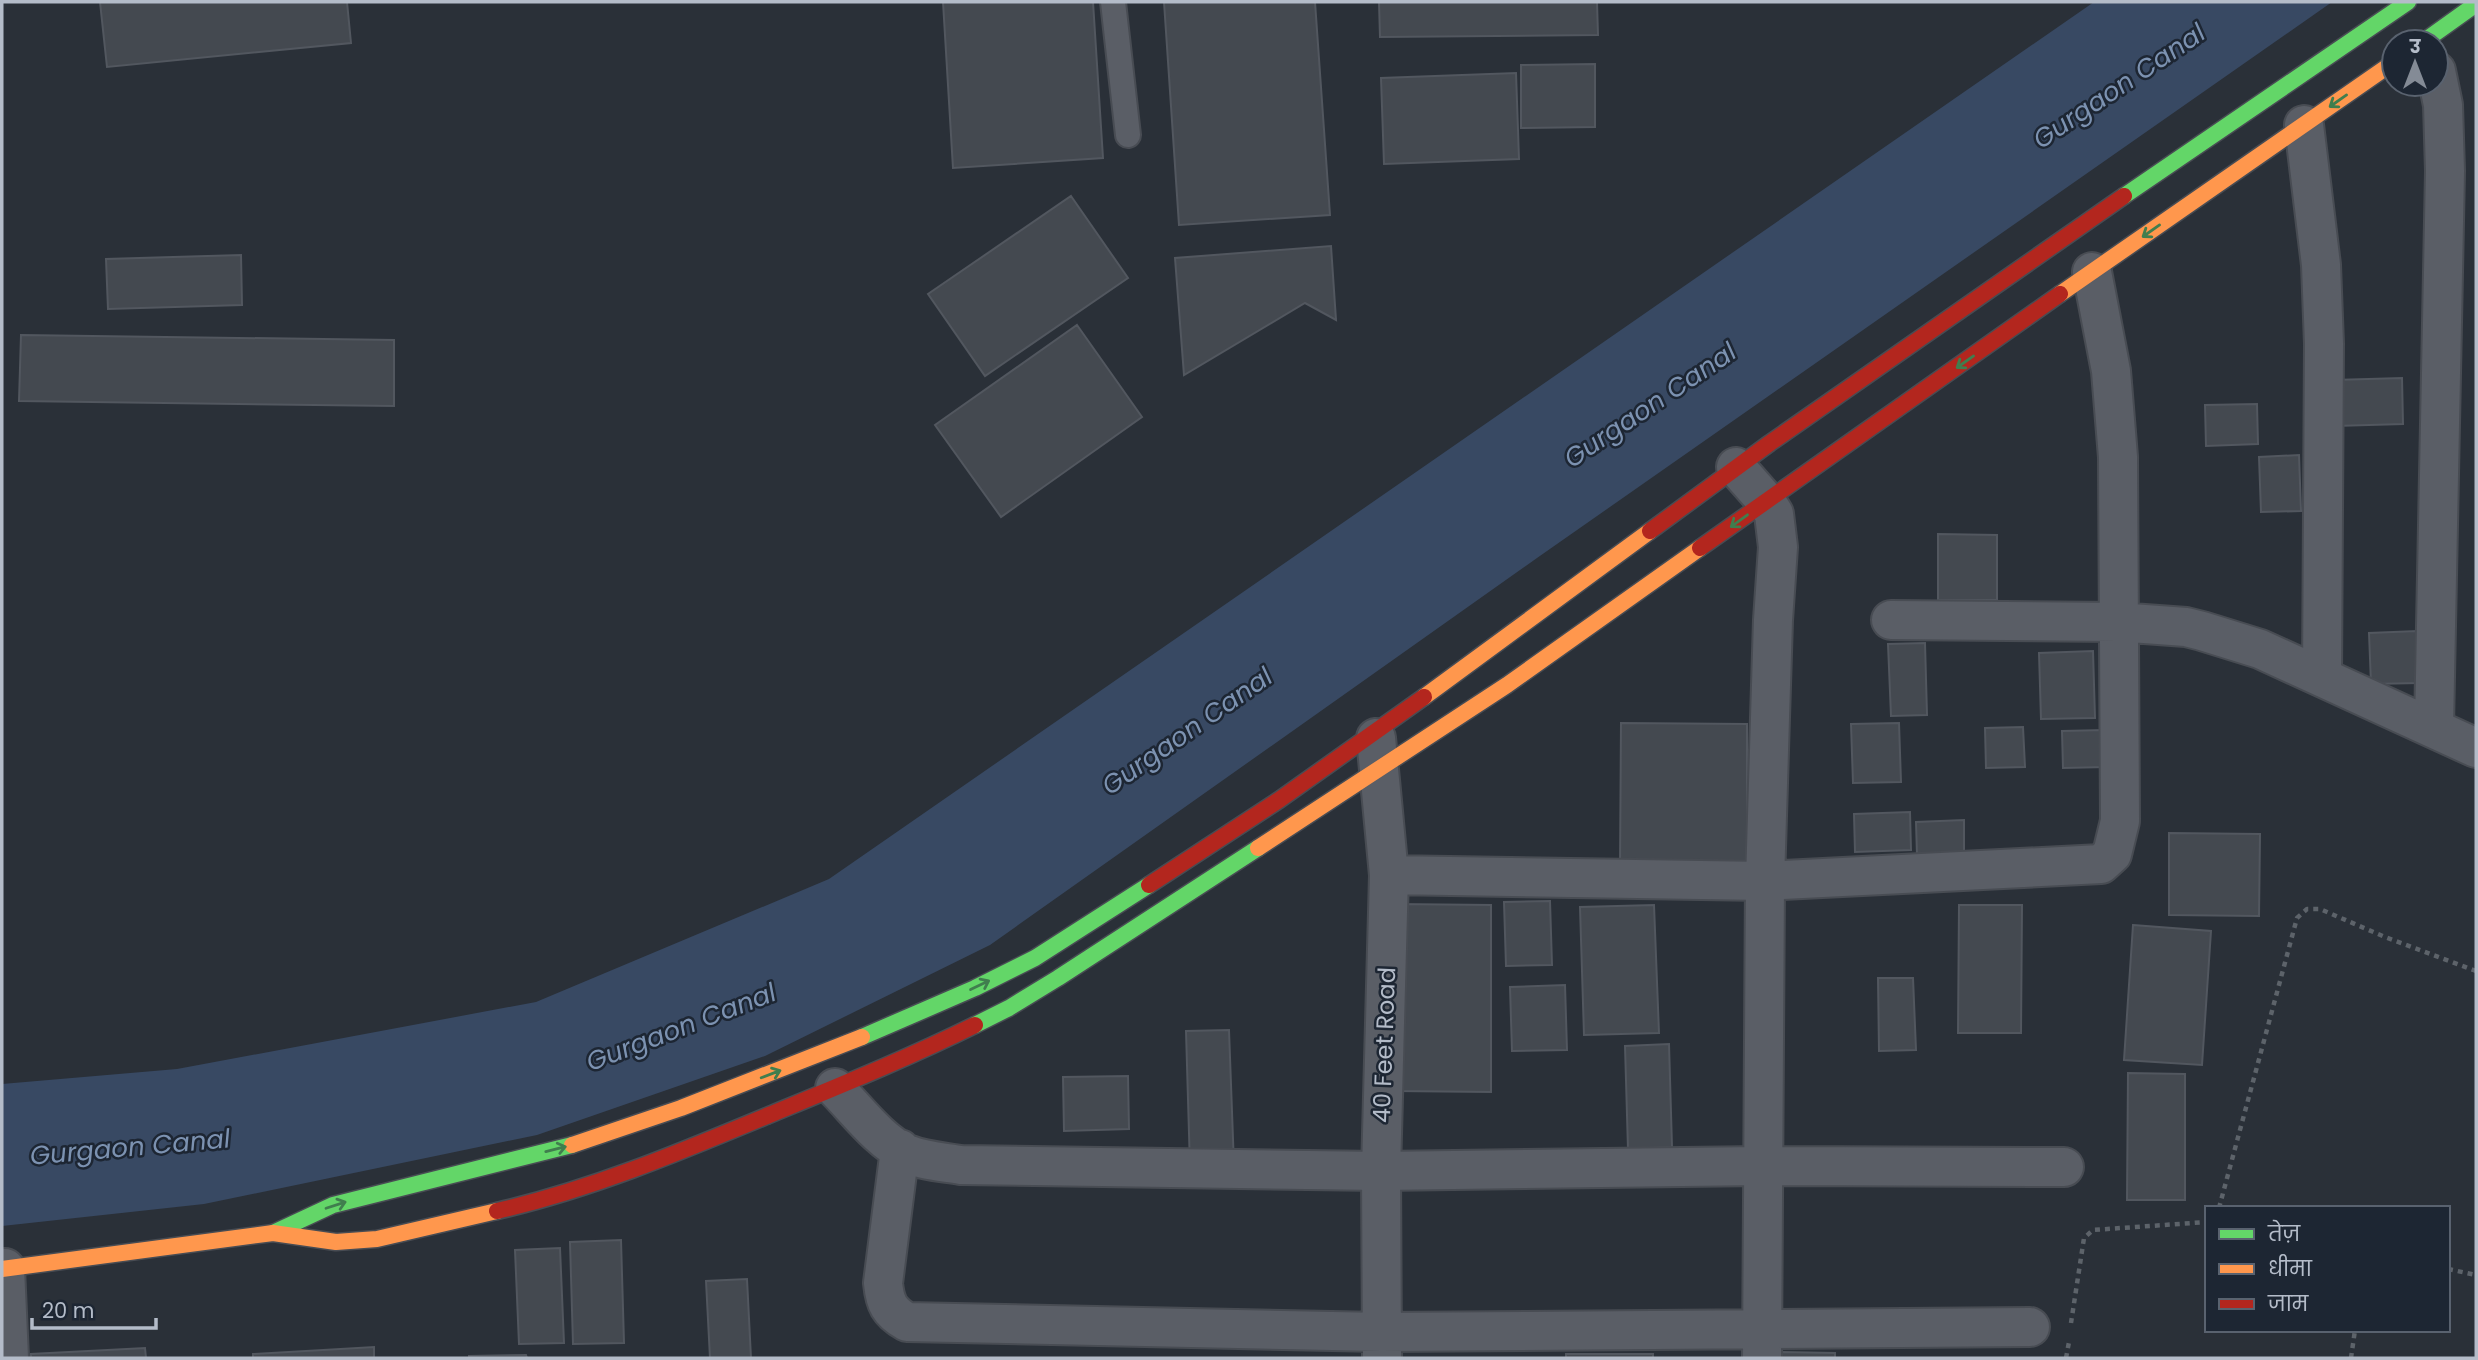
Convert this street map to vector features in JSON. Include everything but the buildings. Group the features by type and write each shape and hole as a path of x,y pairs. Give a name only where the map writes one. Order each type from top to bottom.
{"main road":[{"path":"274,1233 333,1205 585,1142 790,1067 890,1026 1035,958 1187,862 1376,732 1737,467 2073,230 2404,4"},
{"path":"2450,28 2476,4"},
{"path":"4,1268 274,1233 336,1241 377,1239 549,1199 676,1154 835,1088 918,1053 1009,1008 1380,770 1507,685 2380,72"}],"street":[{"path":"2404,4 2416,28"},
{"path":"2434,727 2445,171 2441,98"},
{"path":"2304,125 2321,265 2324,344 2322,677"},
{"path":"1389,874 1765,881 2101,863 2112,854 2119,821 2121,766 2117,622 2118,457 2111,371 2092,272"},
{"path":"1737,467 1774,514 1778,547 1773,620 1765,881 1761,1166 1762,1345"},
{"path":"1891,620 2117,622 2186,627 2231,638 2476,748"},
{"name":"40 Feet Road","path":"1376,732 1389,874 1381,1171 1382,1345"},
{"path":"835,1088 889,1143 908,1154 961,1165 1381,1171 1761,1166 2064,1167"},
{"path":"900,1149 883,1283 885,1303 894,1315 907,1322 1382,1345 1762,1345 2029,1327"},
{"path":"4,1268 9,1358"}],"lane":[{"path":"1113,2 1128,135"}],"path":[{"path":"2220,1206 2297,918 2302,912 2307,909 2320,909 2476,971"},
{"path":"2066,1358 2084,1238 2093,1230 2119,1226 2205,1222"},
{"path":"2450,1269 2476,1275"},
{"path":"2351,1358 2355,1332"}],"water":[{"name":"Gurgaon Canal","path":"2094,2 2332,2 1537,558 990,945 765,1056 537,1135 204,1204 2,1226 2,1084 177,1069 536,1002 829,879"}],"traffic: fast":[{"path":"2124,196 2408,2"},
{"path":"2443,28 2476,4"},
{"path":"975,1025 1058,978 1258,848"},
{"path":"862,1037 975,988 1035,958 1149,885"},
{"path":"273,1233 333,1205 572,1145"}],"traffic: slow":[{"path":"2060,294 2380,72"},
{"path":"1424,697 1650,531"},
{"path":"1258,848 1507,685 1700,548"},
{"path":"572,1145 681,1108 862,1037"},
{"path":"2,1269 273,1233 336,1242 377,1239 497,1211"}],"traffic: jam":[{"path":"1650,531 1770,443 2124,196"},
{"path":"1700,548 2060,294"},
{"path":"1149,885 1279,800 1424,697"},
{"path":"497,1211 567,1192 669,1156 873,1072 975,1025"}]}
